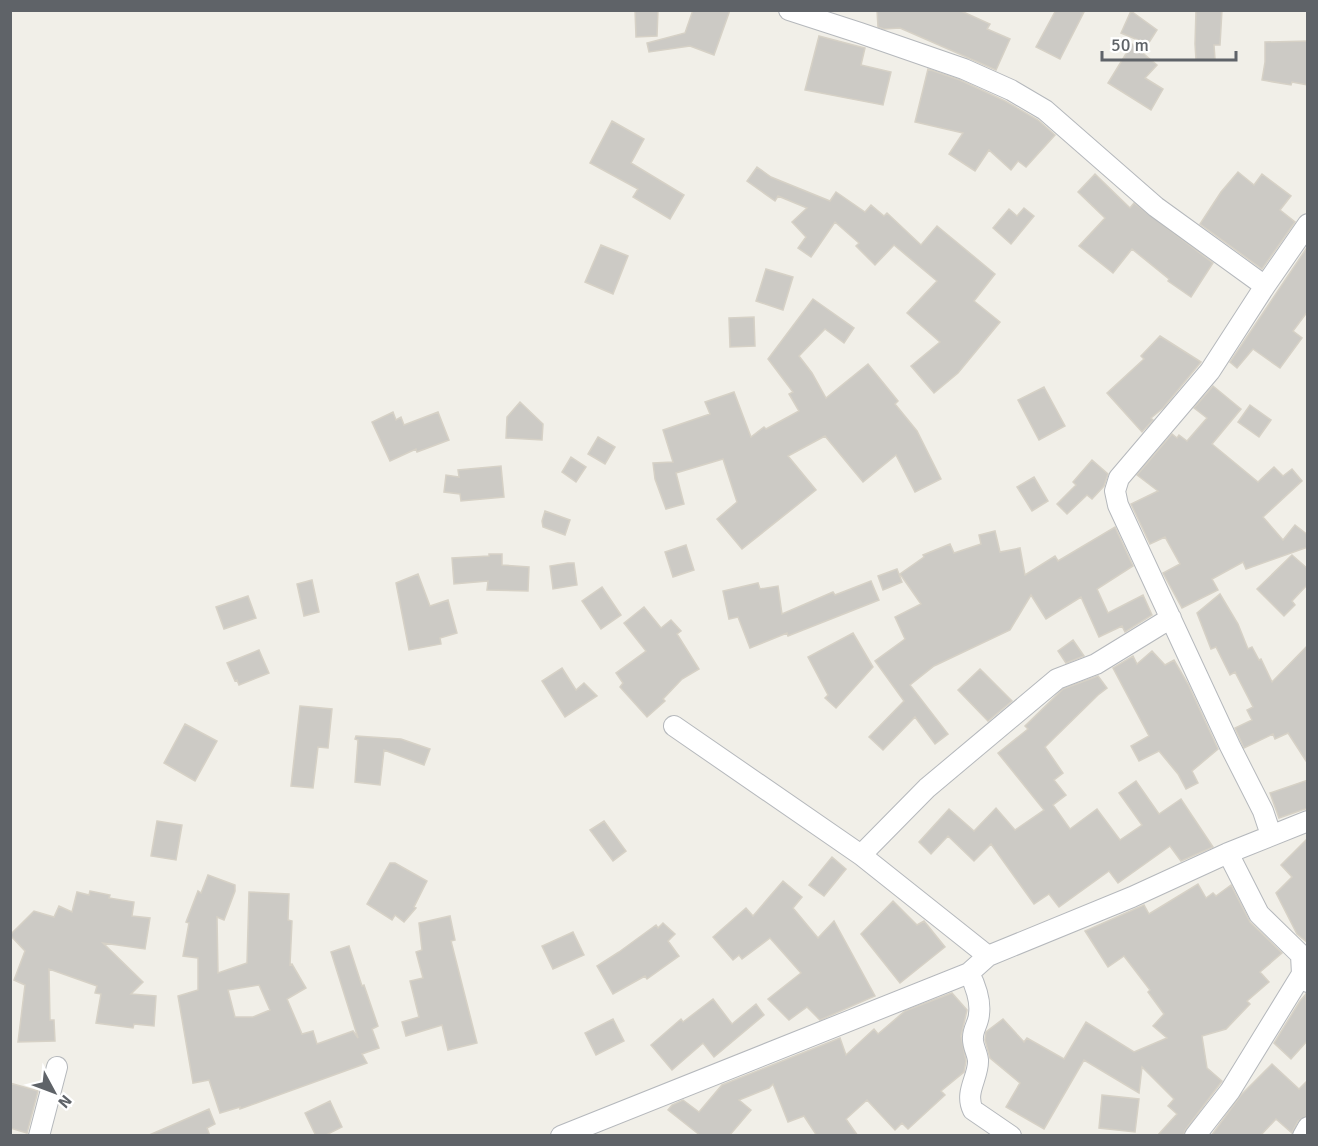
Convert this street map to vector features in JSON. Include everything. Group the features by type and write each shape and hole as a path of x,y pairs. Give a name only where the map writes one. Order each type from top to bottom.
{"street":[{"path":"789,10 954,66 1011,90 1045,110 1156,207 1265,286"},
{"path":"1271,835 1263,812 1118,505 1115,491 1119,477 1210,371 1308,224"},
{"path":"861,855 927,788 1057,679 1096,664 1171,618"},
{"path":"674,726 861,855 988,956"},
{"path":"561,1136 969,973 988,956 1308,821"},
{"path":"1195,1136 1230,1090 1305,978 1301,955 1259,914 1228,853"},
{"path":"969,973 980,1014 972,1035 972,1044 978,1060 970,1104 974,1110 1011,1136"},
{"path":"39,1136 57,1067"},
{"path":"1303,1136 1308,1127"}],"building":[{"path":"635,10 658,10 657,36 636,37"},
{"path":"693,10 730,10 714,55 690,46 649,52 647,43 685,33"},
{"path":"877,10 959,10 990,24 987,29 1010,39 996,70 900,28 878,27"},
{"path":"1056,10 1085,10 1060,59 1036,47"},
{"path":"1196,10 1222,10 1220,45 1214,45 1215,59 1196,60"},
{"path":"1131,11 1157,30 1148,44 1121,33"},
{"path":"819,36 865,48 861,65 891,72 883,105 805,90"},
{"path":"1308,41 1308,85 1292,82 1291,85 1262,80 1265,42"},
{"path":"1132,44 1157,65 1145,78 1163,89 1151,110 1108,83"},
{"path":"928,69 960,80 1005,101 1038,120 1055,135 1026,167 1018,161 1011,170 989,150 975,171 949,154 963,133 915,122"},
{"path":"612,121 644,139 631,163 684,195 670,219 633,197 638,189 590,163"},
{"path":"757,167 771,177 830,201 836,192 865,212 871,205 884,216 887,213 921,245 937,226 995,274 974,301 1000,322 958,373 934,393 911,366 940,342 907,313 937,281 894,245 875,265 856,246 859,243 835,222 811,257 798,248 806,237 792,222 807,208 778,196 775,201 747,181"},
{"path":"1238,172 1254,185 1262,174 1291,196 1280,210 1295,222 1262,269 1200,224 1221,192"},
{"path":"1095,174 1130,208 1134,203 1213,263 1191,297 1168,281 1169,279 1132,249 1113,273 1079,246 1105,218 1078,192"},
{"path":"1024,208 1034,216 1011,244 993,228 1009,209 1017,216"},
{"path":"601,245 628,256 613,294 585,282"},
{"path":"1308,246 1308,311 1293,331 1302,338 1280,368 1253,349 1237,368 1230,362"},
{"path":"766,269 793,277 783,310 756,301"},
{"path":"813,299 854,328 844,343 825,329 799,356 826,398 868,364 898,401 895,404 917,431 941,479 915,492 896,455 863,482 825,436 788,456 816,490 742,549 717,519 737,502 723,459 676,473 684,504 666,509 655,479 653,463 673,462 663,430 710,414 705,402 734,392 751,437 764,427 766,429 799,411 789,394 793,392 768,359"},
{"path":"754,317 755,346 730,347 729,318"},
{"path":"1160,336 1201,362 1163,408 1151,418 1153,420 1142,432 1107,393 1144,359 1141,356"},
{"path":"1213,386 1241,409 1212,444 1258,482 1274,467 1283,476 1292,469 1302,481 1263,517 1283,540 1295,525 1308,535 1308,547 1246,569 1243,562 1212,579 1218,590 1182,608 1163,573 1180,564 1165,537 1150,544 1131,504 1158,491 1137,475 1172,434 1177,438 1179,435 1187,441 1207,418 1194,408"},
{"path":"1044,387 1065,426 1039,440 1018,400"},
{"path":"520,402 543,424 542,440 506,438 507,417"},
{"path":"1250,405 1271,420 1259,437 1238,422"},
{"path":"393,412 396,420 401,417 404,425 438,412 449,440 417,452 416,449 390,461 372,422"},
{"path":"598,437 615,447 605,464 588,454"},
{"path":"571,457 586,467 576,482 562,472"},
{"path":"1092,460 1108,474 1104,486 1092,499 1087,495 1067,514 1057,504 1076,485 1073,482"},
{"path":"501,466 504,497 461,501 460,494 444,492 446,475 459,477 458,470"},
{"path":"1034,477 1048,501 1032,511 1017,487"},
{"path":"545,511 570,520 565,535 543,527"},
{"path":"1115,527 1133,566 1097,589 1108,613 1143,595 1152,615 1125,632 1122,626 1099,637 1081,597 1046,619 1031,595 1010,630 934,666 910,685 948,734 935,744 915,717 883,750 869,737 904,701 875,661 905,639 895,617 921,604 900,574 924,557 923,555 950,544 954,553 981,544 979,535 995,531 1000,552 1020,548 1025,575 1055,556 1058,561"},
{"path":"686,545 694,570 673,577 665,552"},
{"path":"489,554 502,554 502,565 529,567 528,591 487,590 488,581 454,584 452,558 489,556"},
{"path":"1292,555 1308,569 1308,584 1292,601 1295,605 1284,616 1257,589"},
{"path":"574,563 577,585 553,589 550,566"},
{"path":"897,569 902,582 883,590 878,576"},
{"path":"418,574 430,606 448,600 457,633 440,638 441,644 409,650 396,583"},
{"path":"312,580 319,612 304,616 297,584"},
{"path":"871,581 879,600 788,636 787,633 750,648 738,617 729,619 723,591 758,583 760,589 778,586 782,614 833,592 835,595"},
{"path":"602,587 621,615 601,629 582,601"},
{"path":"1220,594 1238,624 1248,649 1252,647 1259,660 1261,659 1272,682 1308,645 1308,764 1288,733 1275,739 1273,734 1244,748 1235,728 1252,720 1247,710 1253,707 1235,672 1230,675 1216,647 1211,649 1197,613"},
{"path":"248,596 256,618 224,629 216,607"},
{"path":"644,607 661,628 671,620 681,631 677,634 699,669 682,679 663,699 665,701 647,717 620,687 623,683 616,673 646,651 624,623"},
{"path":"853,633 873,667 836,708 825,698 828,695 808,657"},
{"path":"1073,640 1084,656 1066,663 1058,651"},
{"path":"259,650 269,673 239,685 227,663"},
{"path":"1152,651 1165,665 1174,660 1188,684 1218,749 1192,771 1198,783 1186,789 1178,774 1159,751 1139,761 1131,746 1149,736 1113,668 1133,656 1137,664"},
{"path":"562,668 576,690 584,683 597,696 565,717 542,681"},
{"path":"980,669 1012,701 988,721 958,690"},
{"path":"1098,676 1107,688 1045,747 1063,773 1054,780 1066,795 1053,805 1070,829 1097,809 1120,840 1142,825 1119,793 1136,781 1159,814 1181,799 1213,847 1181,861 1170,846 1118,883 1109,871 1059,907 1049,894 1034,904 991,844 974,861 948,836 931,854 919,842 949,809 974,831 996,808 1015,830 1044,810 998,753 1028,729 1025,726 1063,689"},
{"path":"300,706 332,709 328,748 318,747 313,788 291,786"},
{"path":"185,724 217,741 195,781 164,763"},
{"path":"356,736 401,739 430,749 424,765 384,750 380,785 355,782 358,740 355,739"},
{"path":"1308,780 1308,808 1279,818 1270,793"},
{"path":"157,821 182,825 176,860 151,856"},
{"path":"604,821 626,851 613,861 590,830"},
{"path":"1308,838 1308,943 1297,934 1276,893 1292,877 1281,865"},
{"path":"832,857 846,869 824,896 809,885"},
{"path":"390,863 395,863 427,881 414,907 416,908 404,922 395,915 392,920 367,904"},
{"path":"208,875 235,885 224,920 217,917 218,973 247,963 249,892 289,894 288,920 292,921 290,965 292,964 306,988 287,999 302,1034 313,1031 317,1044 353,1031 358,1038 331,952 349,946 378,1026 372,1029 379,1048 362,1054 367,1063 240,1109 240,1107 220,1113 209,1080 193,1083 178,996 198,990 198,958 183,956 189,923 186,922 198,891 201,893","holes":["259,985 270,1010 253,1017 235,1017 228,990"]},
{"path":"783,881 802,897 793,908 818,938 834,921 875,996 820,1020 807,1007 789,1020 768,999 801,973 770,938 742,959 739,955 733,960 713,937 746,908 753,916"},
{"path":"1198,884 1206,898 1213,893 1216,896 1231,885 1250,922 1282,953 1260,972 1269,982 1247,1001 1250,1004 1226,1029 1202,1036 1207,1068 1222,1081 1183,1136 1157,1136 1177,1114 1168,1106 1174,1099 1142,1067 1139,1093 1084,1060 1044,1129 1006,1107 1020,1083 990,1058 985,1040 986,1032 1003,1019 1024,1042 1027,1038 1064,1059 1086,1022 1134,1052 1167,1038 1153,1026 1164,1014 1148,992 1150,990 1124,956 1108,967 1085,931 1144,905 1149,914"},
{"path":"90,891 110,895 109,898 134,902 132,916 150,918 145,949 103,943 143,982 131,994 156,996 154,1026 134,1024 133,1028 96,1023 101,994 95,993 97,986 49,969 50,1020 54,1020 55,1041 18,1042 25,985 14,980 25,951 10,935 34,911 54,917 59,906 72,912 77,892 89,895"},
{"path":"893,901 917,925 924,921 945,947 900,983 861,934"},
{"path":"450,916 455,940 451,941 477,1043 448,1050 442,1025 406,1036 402,1022 419,1017 410,981 423,978 416,952 422,950 419,923"},
{"path":"663,923 675,934 668,941 679,956 647,979 645,976 613,994 597,966 656,925 658,928"},
{"path":"573,932 584,955 553,969 542,946"},
{"path":"952,993 967,1010 961,1036 966,1061 964,1072 941,1091 945,1095 908,1129 902,1123 895,1130 867,1100 846,1119 858,1136 817,1136 804,1116 788,1122 773,1084 769,1088 739,1100 751,1110 729,1136 701,1136 668,1110 672,1105 683,1100 699,1112 722,1085 840,1038 846,1055 874,1029 878,1034 905,1011"},
{"path":"1306,994 1308,1040 1291,1059 1274,1043"},
{"path":"713,999 732,1024 756,1004 764,1015 714,1057 703,1043 672,1070 651,1045 681,1019 683,1022"},
{"path":"613,1019 624,1041 596,1055 585,1033"},
{"path":"1272,1064 1299,1089 1308,1080 1308,1115 1298,1121 1292,1133 1276,1119 1260,1136 1211,1136 1241,1095"},
{"path":"10,1083 38,1091 27,1133 10,1128"},
{"path":"1102,1095 1139,1099 1135,1132 1099,1128"},
{"path":"330,1101 342,1127 324,1136 316,1136 305,1113"},
{"path":"209,1109 215,1124 207,1128 210,1136 147,1136"}]}
